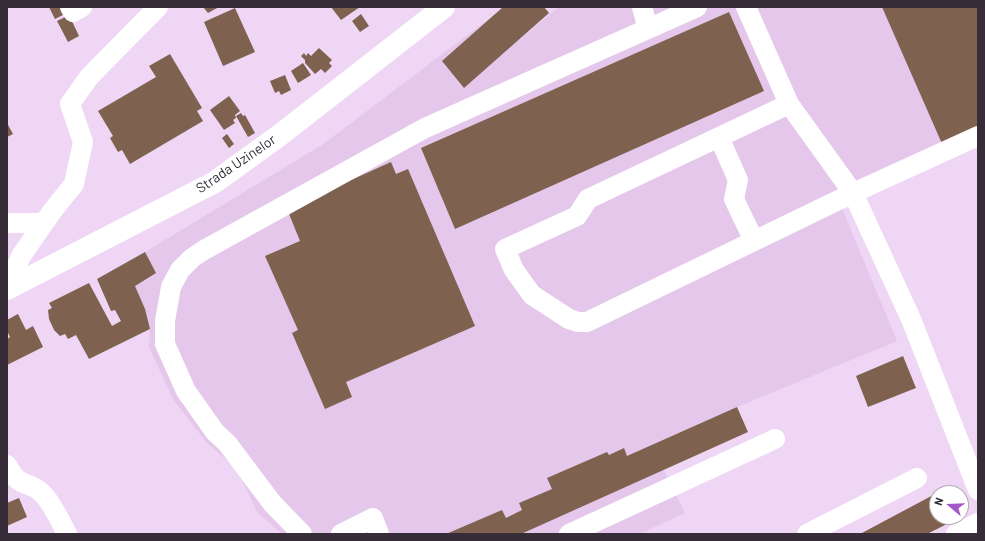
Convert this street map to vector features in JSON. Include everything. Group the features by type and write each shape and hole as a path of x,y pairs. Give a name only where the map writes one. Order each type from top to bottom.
{"main road":[{"name":"Strada Uzinelor","path":"7,288 215,182 280,135 444,7"}],"lane":[{"path":"70,7 73,12 82,7"},
{"path":"7,288 21,256 44,222 74,184 83,142 70,104 89,77 158,7"},
{"path":"642,7 648,29"},
{"path":"302,534 272,503 227,443 215,432 186,391 165,344 168,302 171,287 180,270 192,258 204,250 425,128 697,7"},
{"path":"746,7 789,104 853,194 911,319 978,490"},
{"path":"789,104 588,199 577,216 505,249 514,270 532,295 569,319 587,322 754,241 978,136"},
{"path":"718,137 738,180 734,199 754,241"},
{"path":"7,223 44,222"},
{"path":"569,534 775,439"},
{"path":"7,465 16,480 37,489 43,494 67,534"},
{"path":"807,534 917,478"},
{"path":"341,534 373,518 379,534"},
{"path":"956,534 978,523"}],"shaded area":[{"path":"559,7 923,7 975,131 841,206 897,341 737,407 651,445 685,513 639,534 282,534 257,512 237,469 206,442 173,399 149,347 150,329 135,286 145,252 322,145 490,18 514,44"}],"building":[{"path":"49,7 62,7 65,14 55,19"},
{"path":"203,7 219,7 208,13"},
{"path":"331,7 360,7 341,20"},
{"path":"503,7 544,7 549,13 464,88 442,61"},
{"path":"882,7 978,7 978,130 943,146"},
{"path":"235,8 255,52 223,66 204,22"},
{"path":"729,12 764,91 455,229 421,148"},
{"path":"361,14 369,26 360,32 352,21"},
{"path":"69,15 79,36 68,42 57,21"},
{"path":"319,48 332,60 329,63 332,66 325,73 321,69 315,74 301,56 304,53 306,56 308,53 311,56"},
{"path":"170,54 202,108 197,111 203,121 130,164 122,150 118,152 110,138 113,136 98,111 156,77 149,66"},
{"path":"303,63 311,75 298,83 291,71"},
{"path":"285,75 291,90 281,95 279,91 275,93 270,81"},
{"path":"229,96 240,111 235,115 236,118 233,120 235,123 224,130 210,110"},
{"path":"241,113 243,116 245,115 255,133 248,137 236,116"},
{"path":"7,123 13,134 7,137"},
{"path":"227,134 234,144 229,148 222,138"},
{"path":"391,162 396,174 408,169 475,326 346,382 352,397 325,409 292,333 298,330 265,256 300,241 287,209"},
{"path":"145,252 156,273 135,286 145,309 150,329 89,359 76,335 68,339 65,334 60,336 54,330 49,319 48,310 52,308 49,303 89,283 112,326 121,321 115,310 111,311 97,279"},
{"path":"18,314 26,330 33,326 43,347 7,365 7,339 10,337 7,331 7,320"},
{"path":"903,356 916,388 868,407 856,376"},
{"path":"737,407 748,432 521,534 446,534 502,510 506,518 522,510 519,503 552,489 547,478 607,452 609,455 624,448 627,456"},
{"path":"929,497 929,525 945,525 927,534 860,534"},
{"path":"19,498 27,517 7,526 7,503"}]}
